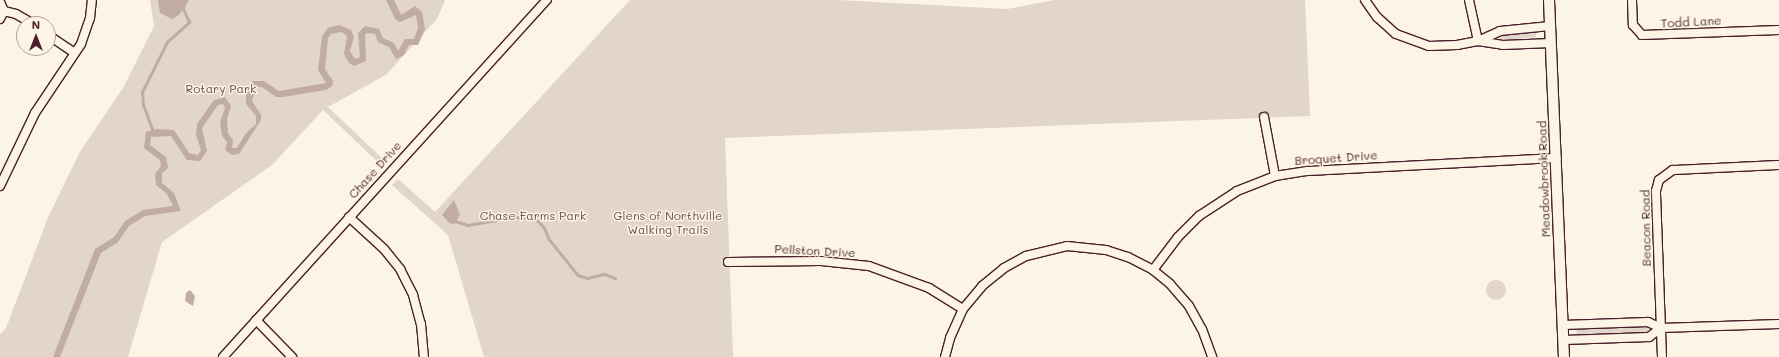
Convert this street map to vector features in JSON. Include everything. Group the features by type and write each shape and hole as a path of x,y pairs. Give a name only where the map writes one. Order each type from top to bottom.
{"street":[{"path":"0,186 36,113 75,53 86,32 92,0"},
{"name":"Chase Drive","path":"223,357 547,0"},
{"path":"1365,0 1377,17 1396,34 1410,41 1443,47 1478,41 1500,31 1550,26"},
{"path":"1469,0 1478,41"},
{"name":"Meadowbrook Road","path":"1548,0 1557,158 1564,357"},
{"name":"Todd Lane","path":"1632,0 1633,25 1642,35 1779,30"},
{"path":"0,2 4,11"},
{"path":"0,19 4,11"},
{"path":"4,11 19,16"},
{"path":"56,40 75,53"},
{"path":"1478,41 1504,45 1551,43"},
{"path":"1264,117 1275,176"},
{"name":"Broquet Drive","path":"1153,270 1178,237 1199,216 1237,190 1275,176 1308,171 1557,158"},
{"name":"Beacon Road","path":"1662,357 1656,191 1659,180 1673,170 1779,165"},
{"path":"349,217 384,249 400,270 413,295 419,317 424,357"},
{"path":"945,357 950,338 963,309 982,286 1004,268 1026,256 1048,249 1067,246 1100,248 1128,257 1153,270 1170,284 1189,306 1202,330 1212,357"},
{"name":"Pellston Drive","path":"728,262 821,261 869,266 923,285 963,309"},
{"path":"256,320 292,357"},
{"path":"1563,325 1648,322 1661,328 1779,324"},
{"path":"1564,340 1649,336 1661,328"}],"green space":[{"name":"Rotary Park","path":"150,0 445,0 437,19 386,75 328,107 385,161 381,165 323,110 272,165 162,242 128,357 0,357 0,334 6,328 49,215 81,150 123,88 154,26"},
{"name":"Chase Farms Park","path":"630,0 838,0 1007,9 1055,0 1305,0 1310,116 725,138 733,357 484,357 448,235 392,185 398,179 435,212"},
{"path":"1528,32 1536,33 1536,37 1505,40 1501,38 1504,34"},
{"path":"1496,280 1503,283 1506,290 1503,297 1496,300 1489,297 1486,290 1489,283"},
{"path":"1645,325 1649,329 1645,334 1579,336 1576,332 1579,328"}],"shaded area":[{"path":"158,0 189,0 179,15 172,19 160,13"},
{"path":"386,0 394,0 401,15 415,6 422,12 425,29 418,45 409,45 404,55 396,59 389,47 378,42 375,34 367,33 365,35 366,61 354,66 349,63 344,54 347,36 341,32 331,34 328,38 325,69 333,81 332,86 326,90 283,97 276,97 262,87 256,87 252,101 261,115 261,120 239,154 232,155 225,150 227,142 222,136 220,122 225,108 223,104 218,105 202,128 207,151 200,161 187,160 171,136 151,137 150,145 166,157 168,168 162,173 162,183 174,193 181,211 145,216 129,226 118,242 101,253 60,357 53,357 95,249 114,237 125,221 143,210 173,206 167,194 156,185 155,174 161,166 160,160 144,148 146,132 157,129 174,130 189,153 198,155 201,150 196,135 197,124 214,100 225,97 231,106 227,119 228,133 233,140 232,148 237,148 246,133 256,124 256,116 246,104 246,91 253,81 264,81 279,91 326,83 318,70 322,36 328,28 339,25 351,30 354,37 350,51 355,59 360,57 358,33 365,26 379,29 383,38 394,43 398,51 405,39 414,39 418,28 416,15 400,22 395,19"},
{"path":"454,200 460,215 454,224 449,223 442,215"},
{"path":"190,290 195,296 193,306 185,301 186,293"}],"waterway":[{"path":"153,132 143,105 142,92 167,42 189,22 183,9 184,0"},
{"path":"455,221 468,225 514,217 535,218 544,227 549,239 578,275 587,278 605,274 615,278"}],"park label":[{"name":"Glens of Northville Walking Trails","path":"668,223"}]}
